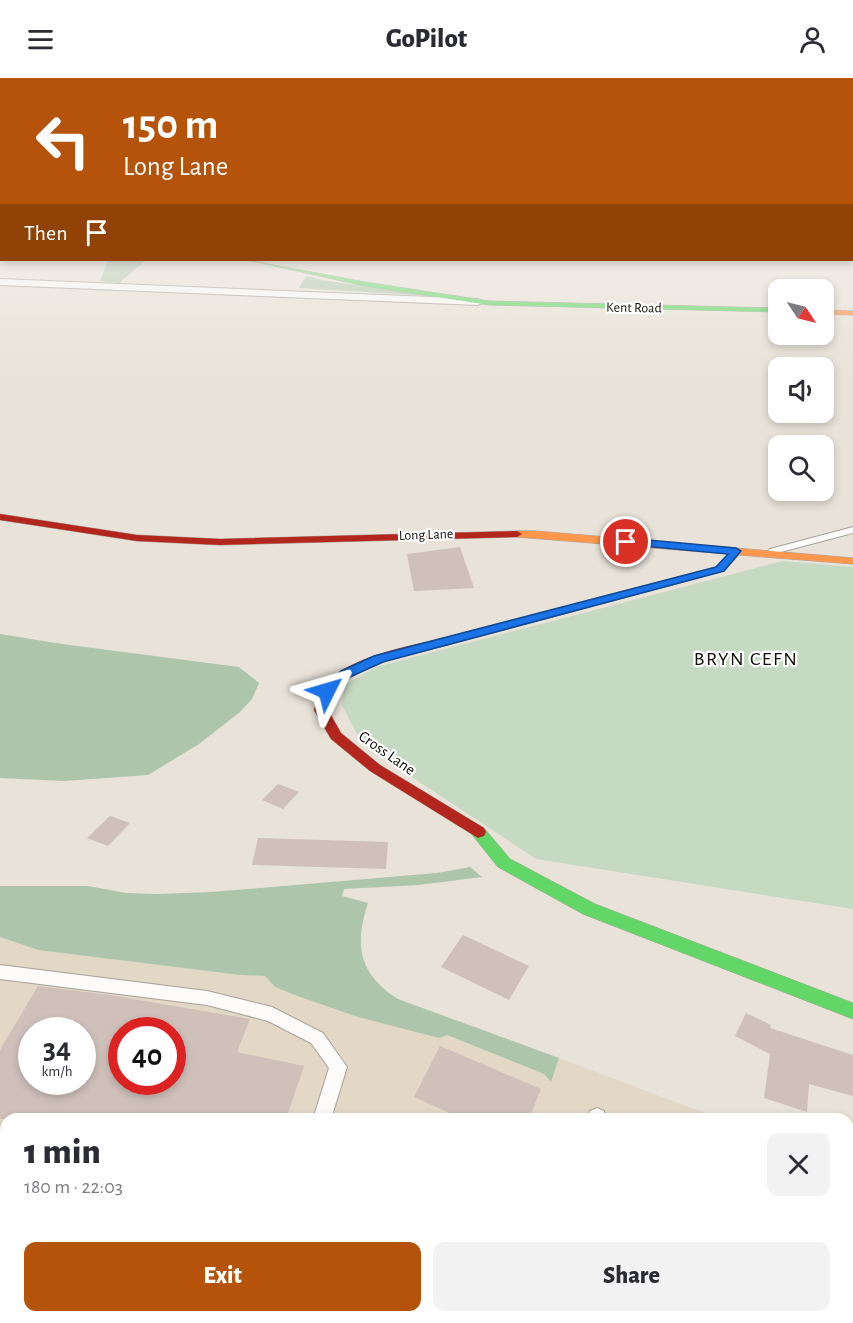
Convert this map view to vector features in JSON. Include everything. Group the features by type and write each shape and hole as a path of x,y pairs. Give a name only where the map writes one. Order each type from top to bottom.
{"street":[{"name":"Kent Road","path":"259,262 354,282 489,303 768,310"},
{"path":"0,282 489,303"},
{"path":"834,312 853,313"},
{"name":"Long Lane","path":"0,517 137,538 220,542 536,534 853,561"},
{"name":"Cross Lane","path":"736,551 720,569 378,659 346,674 327,691 321,710 336,736 375,768 482,835 504,863 589,909 853,1011"}],"lane":[{"path":"767,553 853,530"},
{"path":"0,972 207,998 272,1014 317,1038 338,1067 324,1113"}],"shaded area":[{"path":"0,937 38,950 240,975 266,976 275,987 300,997 358,1017 447,1035 544,1074 551,1082 559,1058 704,1113 0,1113"}],"green space":[{"path":"107,262 144,262 119,283 100,281"},
{"path":"306,276 322,280 434,296 299,288"},
{"path":"783,561 853,567 853,909 536,859 362,744 342,705 345,685 376,667"},
{"path":"0,634 239,667 259,683 252,699 240,712 199,744 148,775 64,781 0,778"},
{"path":"470,867 482,877 419,885 344,889 342,896 368,903 361,933 363,958 375,980 398,999 559,1058 551,1082 544,1074 447,1035 439,1038 358,1017 275,987 265,976 240,975 38,950 0,937 0,886 88,886 126,893 157,894 211,892 437,873"}],"building":[{"path":"460,547 474,588 414,591 407,554"},
{"path":"278,784 299,792 283,809 262,800"},
{"path":"110,816 130,823 108,846 87,838"},
{"path":"258,838 388,842 386,869 252,865"},
{"path":"463,935 529,966 509,1000 441,967"},
{"path":"38,986 110,995 250,1019 237,1052 304,1066 288,1113 0,1113 0,1050 18,1020 18,1095 96,1095 96,1017 20,1017"},
{"path":"746,1013 771,1025 770,1028 853,1055 853,1096 809,1084 807,1112 764,1098 770,1054 735,1036"},
{"path":"440,1046 541,1089 531,1113 450,1113 414,1097"}],"traffic: fast":[{"path":"259,262 365,284 489,303 768,310"},
{"path":"478,832 504,863 589,909 853,1011"}],"traffic: slow":[{"path":"834,312 853,313"},
{"path":"517,534 853,561"},
{"path":"444,642 720,569 736,551"}],"traffic: jam":[{"path":"0,517 137,538 220,542 517,534"},
{"path":"444,642 380,659 348,673 335,682 327,692 321,710 336,736 375,768 478,832"}],"district":[{"name":"BRYN CEFN","path":"746,659"}],"route":[{"path":"327,691 346,674 378,659 720,569 736,551 626,542"}]}
